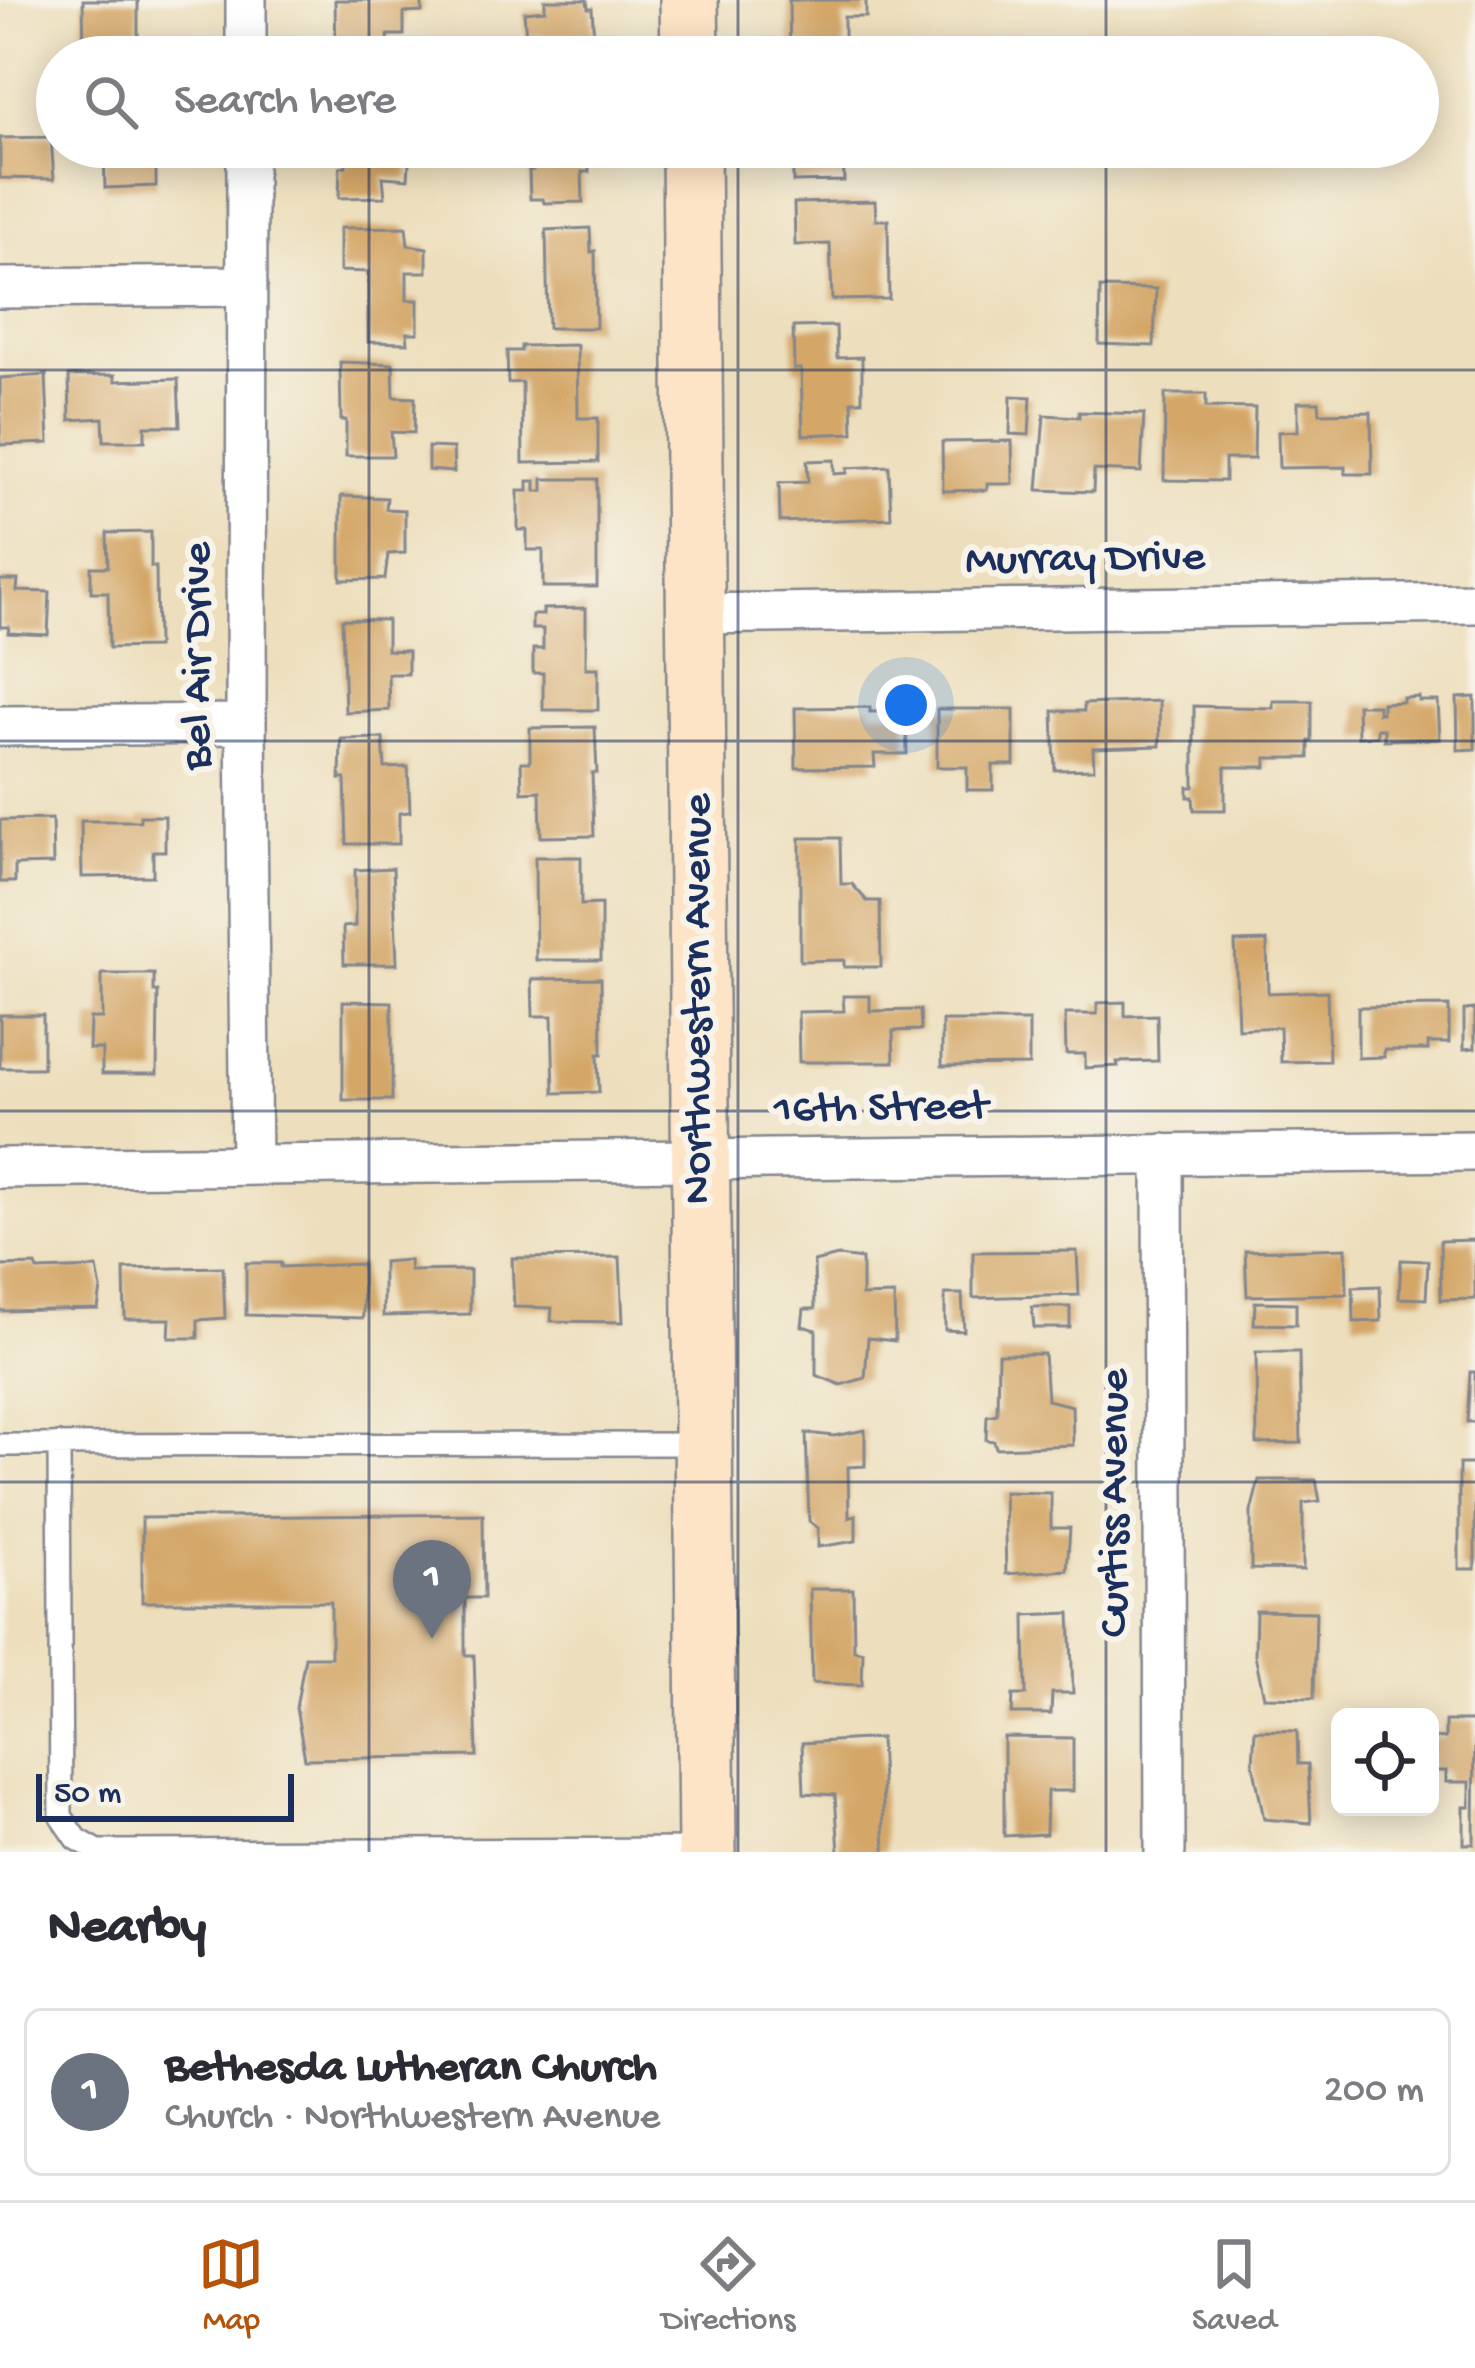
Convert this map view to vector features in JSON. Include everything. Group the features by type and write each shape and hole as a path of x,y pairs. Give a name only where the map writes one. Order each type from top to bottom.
{"street":[{"path":"246,0 246,36"},
{"path":"689,0 690,36"},
{"name":"Bel Air Drive","path":"247,168 250,1165"},
{"name":"Northwestern Avenue","path":"691,168 707,1851"},
{"path":"0,288 247,286"},
{"name":"Murray Drive","path":"696,614 1475,603"},
{"path":"0,726 246,724"},
{"name":"16th Street","path":"0,1168 1475,1151"},
{"name":"Curtiss Avenue","path":"1163,1154 1166,1852"}],"lane":[{"path":"59,1444 61,1816 77,1839 98,1851 707,1851"},
{"path":"0,1445 703,1444"}],"building":[{"path":"83,0 138,0 138,36 84,36"},
{"path":"335,0 422,0 422,12 404,13 404,35 336,36"},
{"path":"545,0 587,0 594,36 526,36 524,12 545,10"},
{"path":"789,0 866,0 866,17 844,17 844,36 790,36"},
{"path":"36,137 36,168 53,168 54,179 0,178 0,138"},
{"path":"105,168 156,168 156,186 105,188"},
{"path":"340,168 409,168 408,179 383,177 385,197 339,198"},
{"path":"589,168 582,172 583,202 530,199 529,170"},
{"path":"793,168 844,168 844,181 793,182"},
{"path":"875,201 876,220 888,220 889,299 832,300 830,244 795,245 794,203"},
{"path":"406,227 408,245 427,248 427,272 407,272 407,300 418,300 418,333 407,333 408,343 368,342 368,272 340,271 340,228"},
{"path":"590,228 591,252 595,251 596,328 548,328 546,230"},
{"path":"1100,288 1156,289 1154,346 1099,344"},
{"path":"836,326 837,358 862,357 862,401 852,401 853,433 803,435 801,369 794,369 793,327"},
{"path":"577,345 578,418 598,418 598,462 523,463 522,382 508,383 507,351 521,351 521,346"},
{"path":"340,362 393,364 394,397 415,398 414,433 391,432 393,456 346,456"},
{"path":"46,375 49,443 0,445 0,378"},
{"path":"115,375 115,381 178,379 180,426 145,426 145,441 104,441 103,418 70,420 69,376"},
{"path":"1165,394 1206,394 1206,407 1255,408 1254,459 1225,459 1225,481 1164,480"},
{"path":"1011,396 1031,397 1029,435 1010,434"},
{"path":"1298,402 1319,402 1320,413 1371,412 1372,474 1345,474 1345,467 1279,468 1278,432 1298,431"},
{"path":"1079,412 1144,414 1141,472 1094,470 1093,492 1038,490 1044,415 1079,417"},
{"path":"1012,441 1013,484 943,491 942,442"},
{"path":"428,447 453,448 454,472 428,470"},
{"path":"834,460 834,474 847,473 847,468 889,466 891,518 780,522 779,483 808,482 807,461"},
{"path":"543,479 597,479 597,587 543,587 543,550 527,550 527,530 518,530 518,491 528,491 528,481 536,481 536,491 543,491"},
{"path":"341,496 387,498 386,509 405,510 405,553 388,554 385,579 341,580"},
{"path":"151,532 157,647 109,648 108,592 91,592 91,567 108,567 107,533"},
{"path":"0,580 18,580 17,591 50,592 48,635 8,633 9,627 0,627"},
{"path":"586,608 586,668 598,668 598,710 543,710 543,673 533,673 533,649 543,649 543,629 532,629 532,615 543,615 543,609"},
{"path":"342,619 387,620 387,650 408,651 408,674 388,674 389,710 345,712"},
{"path":"1419,697 1419,701 1438,701 1440,739 1384,740 1384,729 1377,729 1377,736 1358,737 1357,705 1378,705 1382,713 1382,703"},
{"path":"1475,697 1475,749 1458,750 1457,698"},
{"path":"1159,701 1160,746 1093,748 1094,769 1055,770 1053,711 1084,711 1084,704"},
{"path":"1273,701 1312,701 1309,758 1266,758 1266,767 1225,767 1225,810 1194,810 1188,787 1194,787 1194,706 1273,708"},
{"path":"870,707 870,712 906,711 907,754 874,754 875,767 796,768 795,708"},
{"path":"937,709 1014,709 1014,765 993,765 993,790 967,790 967,767 937,767"},
{"path":"595,727 594,836 541,837 540,791 522,792 521,762 530,762 530,728"},
{"path":"383,738 385,768 408,767 410,812 399,813 399,844 347,844 341,739"},
{"path":"140,816 165,816 165,851 153,851 153,876 82,877 81,821 140,821"},
{"path":"52,819 53,864 15,865 15,882 0,882 0,820"},
{"path":"800,838 840,838 841,884 852,884 867,901 880,901 881,967 844,967 844,960 800,961"},
{"path":"535,857 581,857 581,905 601,904 601,960 536,960"},
{"path":"393,868 397,964 344,964 343,927 355,926 355,870"},
{"path":"1267,941 1268,993 1327,991 1329,1061 1281,1062 1280,1027 1238,1029 1235,942"},
{"path":"102,974 154,974 157,1074 102,1074 102,1049 89,1049 90,1018 102,1018"},
{"path":"601,978 599,1092 554,1093 552,1016 533,1016 532,979"},
{"path":"843,996 870,996 870,1011 920,1010 921,1030 893,1031 894,1062 799,1062 798,1012 844,1011"},
{"path":"343,1001 392,1002 392,1100 343,1100"},
{"path":"1125,1002 1125,1016 1157,1015 1158,1061 1085,1068 1085,1054 1066,1054 1065,1014 1097,1014 1097,1003"},
{"path":"1449,1006 1449,1043 1428,1043 1428,1050 1384,1050 1384,1057 1358,1058 1358,1007"},
{"path":"1475,1009 1475,1048 1464,1049 1464,1010"},
{"path":"0,1015 43,1015 43,1068 0,1068"},
{"path":"942,1021 1029,1021 1029,1065 942,1066"},
{"path":"1475,1240 1475,1299 1441,1300 1440,1241"},
{"path":"1346,1248 1347,1294 1247,1296 1245,1251"},
{"path":"1077,1251 1079,1295 973,1298 973,1252"},
{"path":"838,1256 862,1259 862,1296 894,1295 895,1341 868,1338 865,1378 841,1385 816,1375 816,1330 802,1326 804,1309 815,1309 814,1262"},
{"path":"620,1257 623,1322 551,1321 552,1308 514,1307 512,1258"},
{"path":"409,1260 410,1271 470,1270 470,1314 383,1316 383,1262"},
{"path":"1401,1260 1428,1261 1426,1299 1399,1298"},
{"path":"246,1263 281,1263 281,1267 362,1264 363,1318 246,1315"},
{"path":"36,1265 38,1270 97,1268 98,1309 0,1311 0,1266"},
{"path":"223,1267 225,1318 198,1320 198,1338 169,1338 170,1319 125,1319 124,1269"},
{"path":"1380,1286 1381,1321 1354,1322 1353,1287"},
{"path":"945,1294 962,1294 964,1331 945,1330"},
{"path":"1255,1302 1296,1303 1296,1325 1254,1324"},
{"path":"1032,1307 1070,1307 1070,1328 1034,1328"},
{"path":"1256,1352 1299,1352 1301,1443 1257,1444"},
{"path":"998,1354 1044,1354 1047,1400 1072,1406 1073,1445 996,1448 994,1441 986,1440 987,1416 997,1414"},
{"path":"1470,1372 1475,1372 1475,1422 1467,1422"},
{"path":"865,1430 865,1466 848,1467 849,1518 856,1515 856,1541 818,1547 818,1528 809,1521 806,1433 834,1436"},
{"path":"1459,1464 1475,1464 1475,1569 1459,1569"},
{"path":"1259,1480 1316,1480 1320,1501 1303,1503 1303,1570 1251,1569 1251,1512"},
{"path":"1004,1492 1051,1493 1051,1528 1070,1528 1067,1570 1006,1574"},
{"path":"483,1514 484,1598 465,1598 465,1655 474,1655 477,1756 305,1759 296,1708 305,1657 331,1657 331,1602 142,1602 142,1518"},
{"path":"810,1589 853,1589 854,1650 863,1652 862,1685 812,1683"},
{"path":"1256,1611 1316,1612 1314,1698 1264,1697 1255,1655"},
{"path":"1070,1613 1073,1693 1052,1693 1051,1714 1012,1714 1013,1695 1026,1695 1025,1615"},
{"path":"1445,1721 1475,1721 1474,1844 1464,1844 1470,1782 1446,1782 1446,1771 1439,1771 1439,1738 1445,1738"},
{"path":"1255,1730 1297,1731 1298,1764 1308,1764 1311,1823 1264,1819 1253,1763"},
{"path":"1004,1737 1073,1738 1073,1791 1047,1791 1046,1834 1004,1836"},
{"path":"880,1738 885,1852 839,1852 835,1795 804,1793 802,1743"}],"place":[{"name":"Bethesda Lutheran Church","path":"432,1639"}]}
